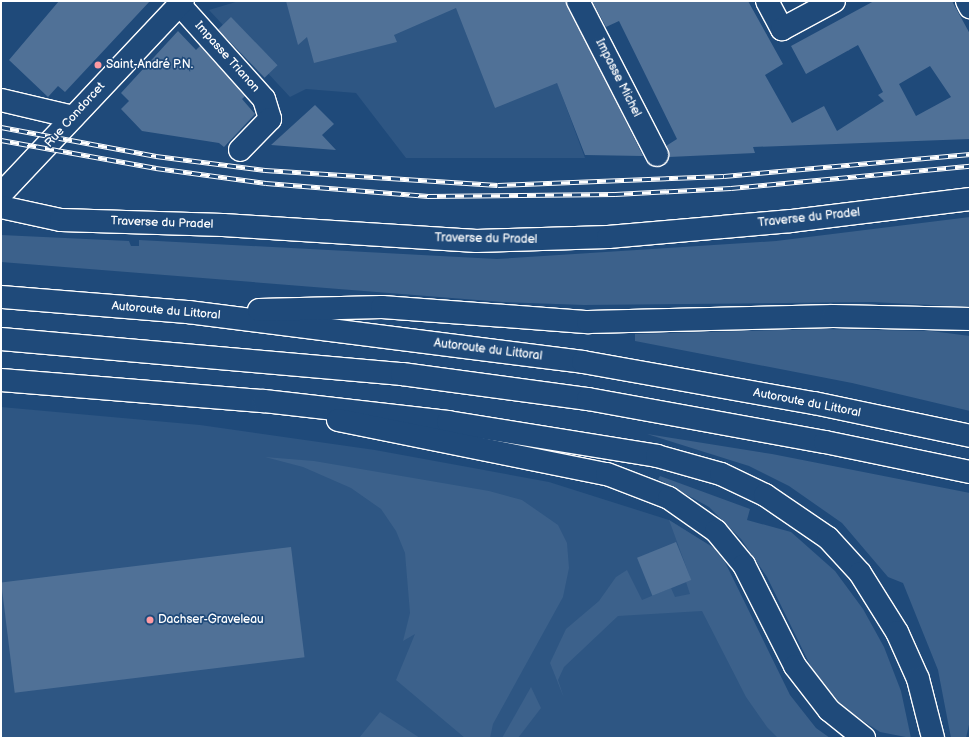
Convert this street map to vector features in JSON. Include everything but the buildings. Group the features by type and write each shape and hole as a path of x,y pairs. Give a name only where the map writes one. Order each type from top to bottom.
{"main road":[{"name":"Impasse Michel","path":"578,1 657,155"},
{"path":"767,1 782,29 834,1"},
{"path":"967,1 970,6"},
{"name":"Rue Condorcet","path":"1,194 181,2"},
{"name":"Impasse Trianon","path":"181,2 264,99 270,119 240,150"},
{"path":"1,100 73,117"},
{"name":"Traverse du Pradel","path":"1,207 61,220 223,225 476,241 600,237 775,223 970,199"},
{"name":"Autoroute du Littoral","path":"1,297 188,312 583,362 814,403 970,436"},
{"path":"188,312 382,307 588,322 936,317 970,319"},
{"path":"936,317 970,322"},
{"path":"1,339 402,374 580,398 825,442 970,472"},
{"path":"1,380 264,401 448,422 657,456 720,474 766,495 828,538 860,573 903,645 918,679 932,733"},
{"path":"264,401 378,431 607,474 669,498 716,531 744,565 796,666 829,710 864,738"}],"shaded area":[{"path":"239,1 527,1 585,158 406,158 356,93 306,89 290,97 209,10"},
{"path":"970,217 970,307 872,302 584,305 502,302 1,262 1,235 129,241 131,246 139,246 139,240 497,259 776,241"},
{"path":"820,329 931,331 970,336 970,411 852,383 635,341 635,334"},
{"path":"1,407 200,425 375,450 549,482 669,520 714,548 792,738 1,738"},
{"path":"647,434 772,454 970,493 970,720 966,738 951,738 938,670 903,583 888,577 842,523 789,486 749,466"},
{"path":"265,457 314,461 489,491 522,500 558,525 567,543 569,568 563,597 493,724 490,738 465,738 396,680 415,634 403,641 410,613 405,553 396,531 381,509 351,488 303,467"},
{"path":"660,476 750,509 747,520 791,532 835,571 863,609 884,647 901,691 911,738 880,732 845,709 814,673 767,577 741,539 709,507 658,479"},
{"path":"669,520 714,548 725,562 790,695 816,728 830,738 778,738 767,727 746,697 702,611 618,616 564,667 558,680 564,698 550,663 566,629 599,601 616,577 627,570 642,600 671,588 675,597 690,594 686,582 691,580"},
{"path":"531,687 541,708 518,738 502,738"},
{"path":"380,712 420,738 359,738"}],"railway":[{"path":"1,127 156,156 265,170 498,185 724,176 970,154"},
{"path":"1,140 156,168 266,183 428,196 615,194 731,188 970,166"}],"place":[{"name":"Saint-André P.N.","path":"98,65"},
{"name":"Dachser-Graveleau","path":"150,620"}]}
